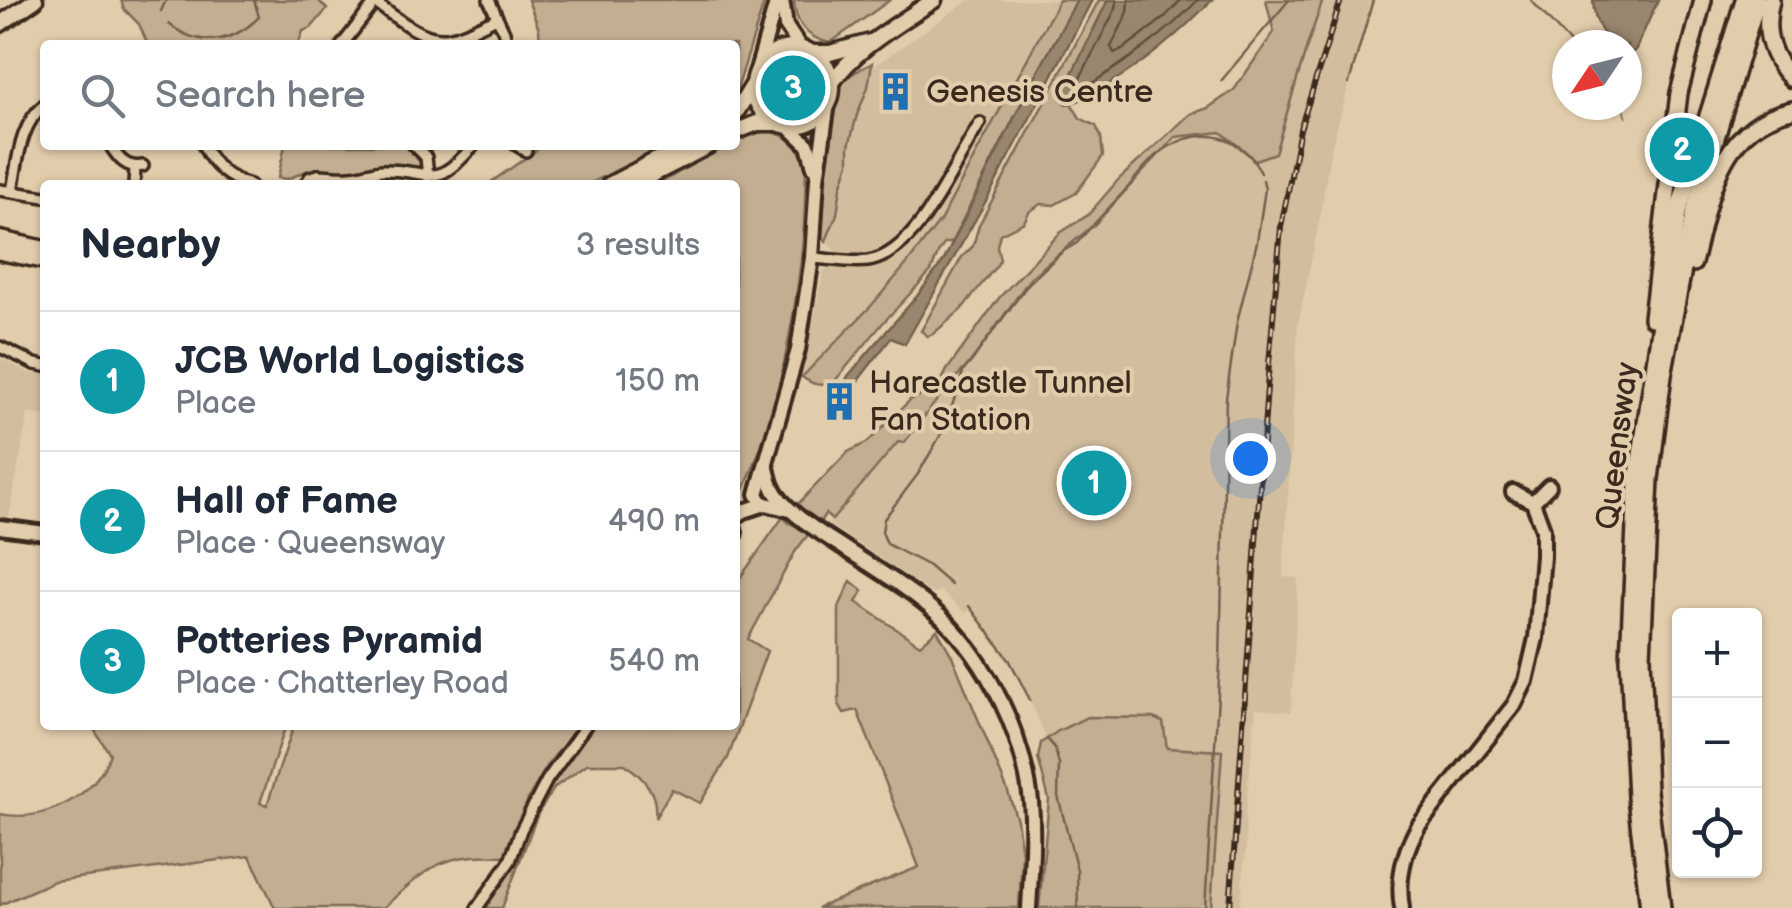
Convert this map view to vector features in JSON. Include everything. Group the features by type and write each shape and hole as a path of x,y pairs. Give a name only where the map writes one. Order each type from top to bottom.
{"highway":[{"path":"1637,481 1656,276 1680,93 1703,0"},
{"name":"Queensway","path":"1650,908 1636,797 1630,658 1637,481 1678,212 1744,0"},
{"name":"Queensway","path":"1662,908 1648,791 1642,658 1650,479 1694,211 1757,0"},
{"path":"1771,0 1766,20 1770,43 1792,79"},
{"path":"1661,395 1703,224 1724,159 1731,146 1752,126 1792,110"}],"main road":[{"path":"0,24 34,0"},
{"path":"831,84 875,40 934,0"},
{"path":"740,105 762,63 772,54 784,49 830,53 875,40"},
{"path":"740,130 757,123 810,122 821,114 828,103 831,84 826,68 806,51"},
{"path":"755,79 754,93 761,110 783,124"},
{"path":"618,180 676,150"},
{"path":"642,180 700,150"},
{"path":"0,239 40,248"},
{"path":"0,252 40,260"}],"street":[{"path":"489,0 505,40"},
{"path":"779,0 791,37 806,51"},
{"path":"755,79 779,0"},
{"path":"346,40 376,1 431,37 461,34 497,18"},
{"path":"766,494 766,464 798,350 828,103"},
{"path":"12,191 25,130 40,109"},
{"path":"812,258 866,261 896,250 929,210 980,122"},
{"path":"783,124 808,145 817,179"},
{"path":"112,150 123,163 139,167 135,180"},
{"path":"207,150 225,180"},
{"path":"419,150 426,157 428,176"},
{"path":"309,180 318,175 353,176 379,170 441,174 469,150"},
{"path":"379,170 380,180"},
{"path":"318,175 326,180"},
{"path":"346,180 353,176"},
{"path":"0,190 40,196"},
{"path":"0,347 40,365"},
{"path":"1533,502 1549,486"},
{"path":"1402,908 1398,888 1408,844 1514,705 1526,680 1536,638 1543,529 1533,502 1513,492"},
{"path":"766,494 908,592 939,616 969,648 1002,706 1018,747 1030,799 1029,908"},
{"path":"740,515 766,494"},
{"path":"0,526 40,532"},
{"path":"477,908 510,861 547,780 582,730"}],"shaded area":[{"path":"121,0 318,0 327,9 311,28 303,31 300,40 146,40 139,24"},
{"path":"528,0 765,0 740,80 740,40 540,40"},
{"path":"794,0 890,0 830,43 803,29"},
{"path":"969,0 1059,0 940,221 871,306 802,377 823,272 830,266 834,249 826,241 834,145 851,82"},
{"path":"1059,0 1077,0 951,243 945,243 931,271 834,382 821,385 806,380 802,377 871,306 940,221"},
{"path":"1099,0 1108,0 1062,99 1071,103 1080,118 1096,126 1103,156 1076,193 1054,205 1041,204 1029,212 1024,222 1000,234 997,265 961,310 928,336 921,331 962,257 973,246 979,225"},
{"path":"1266,0 1323,0 1275,153 1255,160 1221,132 1175,137 1095,224 1031,277 972,361 904,443 898,442 832,520 825,514 820,522 796,506 848,452 868,442 910,400 941,382 999,298 1060,233 1088,215 1119,179 1190,114 1208,108 1234,90 1274,32"},
{"path":"1323,0 1372,0 1330,153 1298,325 1283,577 1298,578 1291,712 1256,709 1240,908 1039,908 1057,796 1045,735 1029,698 972,609 965,613 940,590 933,594 829,524 972,361 1031,277 1095,224 1175,137 1221,132 1254,160 1308,43"},
{"path":"791,61 809,69 817,87 809,105 791,113 773,105 765,87 773,69"},
{"path":"872,63 849,146 837,214 826,241 819,233 827,135 835,98 846,79"},
{"path":"766,131 787,138 802,156 806,178 801,257 783,367 771,422 740,500 740,180 666,180 719,150 740,150 740,140"},
{"path":"284,150 409,150 421,163 417,169 385,163 348,170 306,171 288,179 278,178"},
{"path":"537,150 656,150 597,180 494,180"},
{"path":"0,358 30,373 40,374 40,415 28,413 8,522 0,520"},
{"path":"783,517 810,532 748,639 767,651 740,725 740,578"},
{"path":"851,581 863,591 856,602 920,645 937,630 952,656 1017,820 1022,853 1019,908 817,908 919,867 857,710 844,713 839,704 839,607"},
{"path":"1087,717 1153,718 1163,722 1167,748 1222,751 1211,908 1039,908 1049,799 1038,758 1041,743"},
{"path":"94,730 284,730 260,803 267,805 292,730 575,730 530,795 504,856 450,860 424,873 383,908 275,908 250,856 54,881 0,905 0,814 34,814 66,804 93,783 110,754"},
{"path":"590,730 738,730 728,758 700,803 672,789 655,818 652,793 632,769 625,764 587,764 555,787 538,813 502,908 483,908 506,876 548,787"}],"water":[{"path":"1077,0 1092,0 905,344 891,338 853,387 838,397 848,376 944,260"},
{"path":"1108,0 1212,0 1142,63 1092,94 1067,104 1061,99 1066,86"},
{"path":"1593,0 1658,0 1642,35 1642,30 1602,30"}],"waterway":[{"path":"161,11 166,0"},
{"path":"169,24 192,37 227,37 259,17 254,0"},
{"path":"1221,81 1289,0"},
{"path":"1349,83 1373,0"},
{"path":"1531,0 1558,30"},
{"path":"951,585 929,566 887,544 882,532 884,519 918,474 946,425 963,372 1029,283 1077,243 1149,162 1170,146 1200,136 1228,140 1241,147 1261,173"},
{"path":"1205,908 1220,663 1226,398 1237,322 1257,242 1263,180"},
{"path":"969,606 1009,659 1030,700"},
{"path":"1047,739 1055,748 1059,765 1058,796 1077,870 1078,908"}],"railway":[{"path":"1230,908 1281,227 1300,129 1341,0"}],"place":[{"name":"Potteries Pyramid","path":"793,88"},
{"name":"Genesis Centre","path":"896,92"},
{"name":"Hall of Fame","path":"1682,150"},
{"name":"Harecastle Tunnel Fan Station","path":"839,401"},
{"name":"JCB World Logistics","path":"1094,483"}]}
